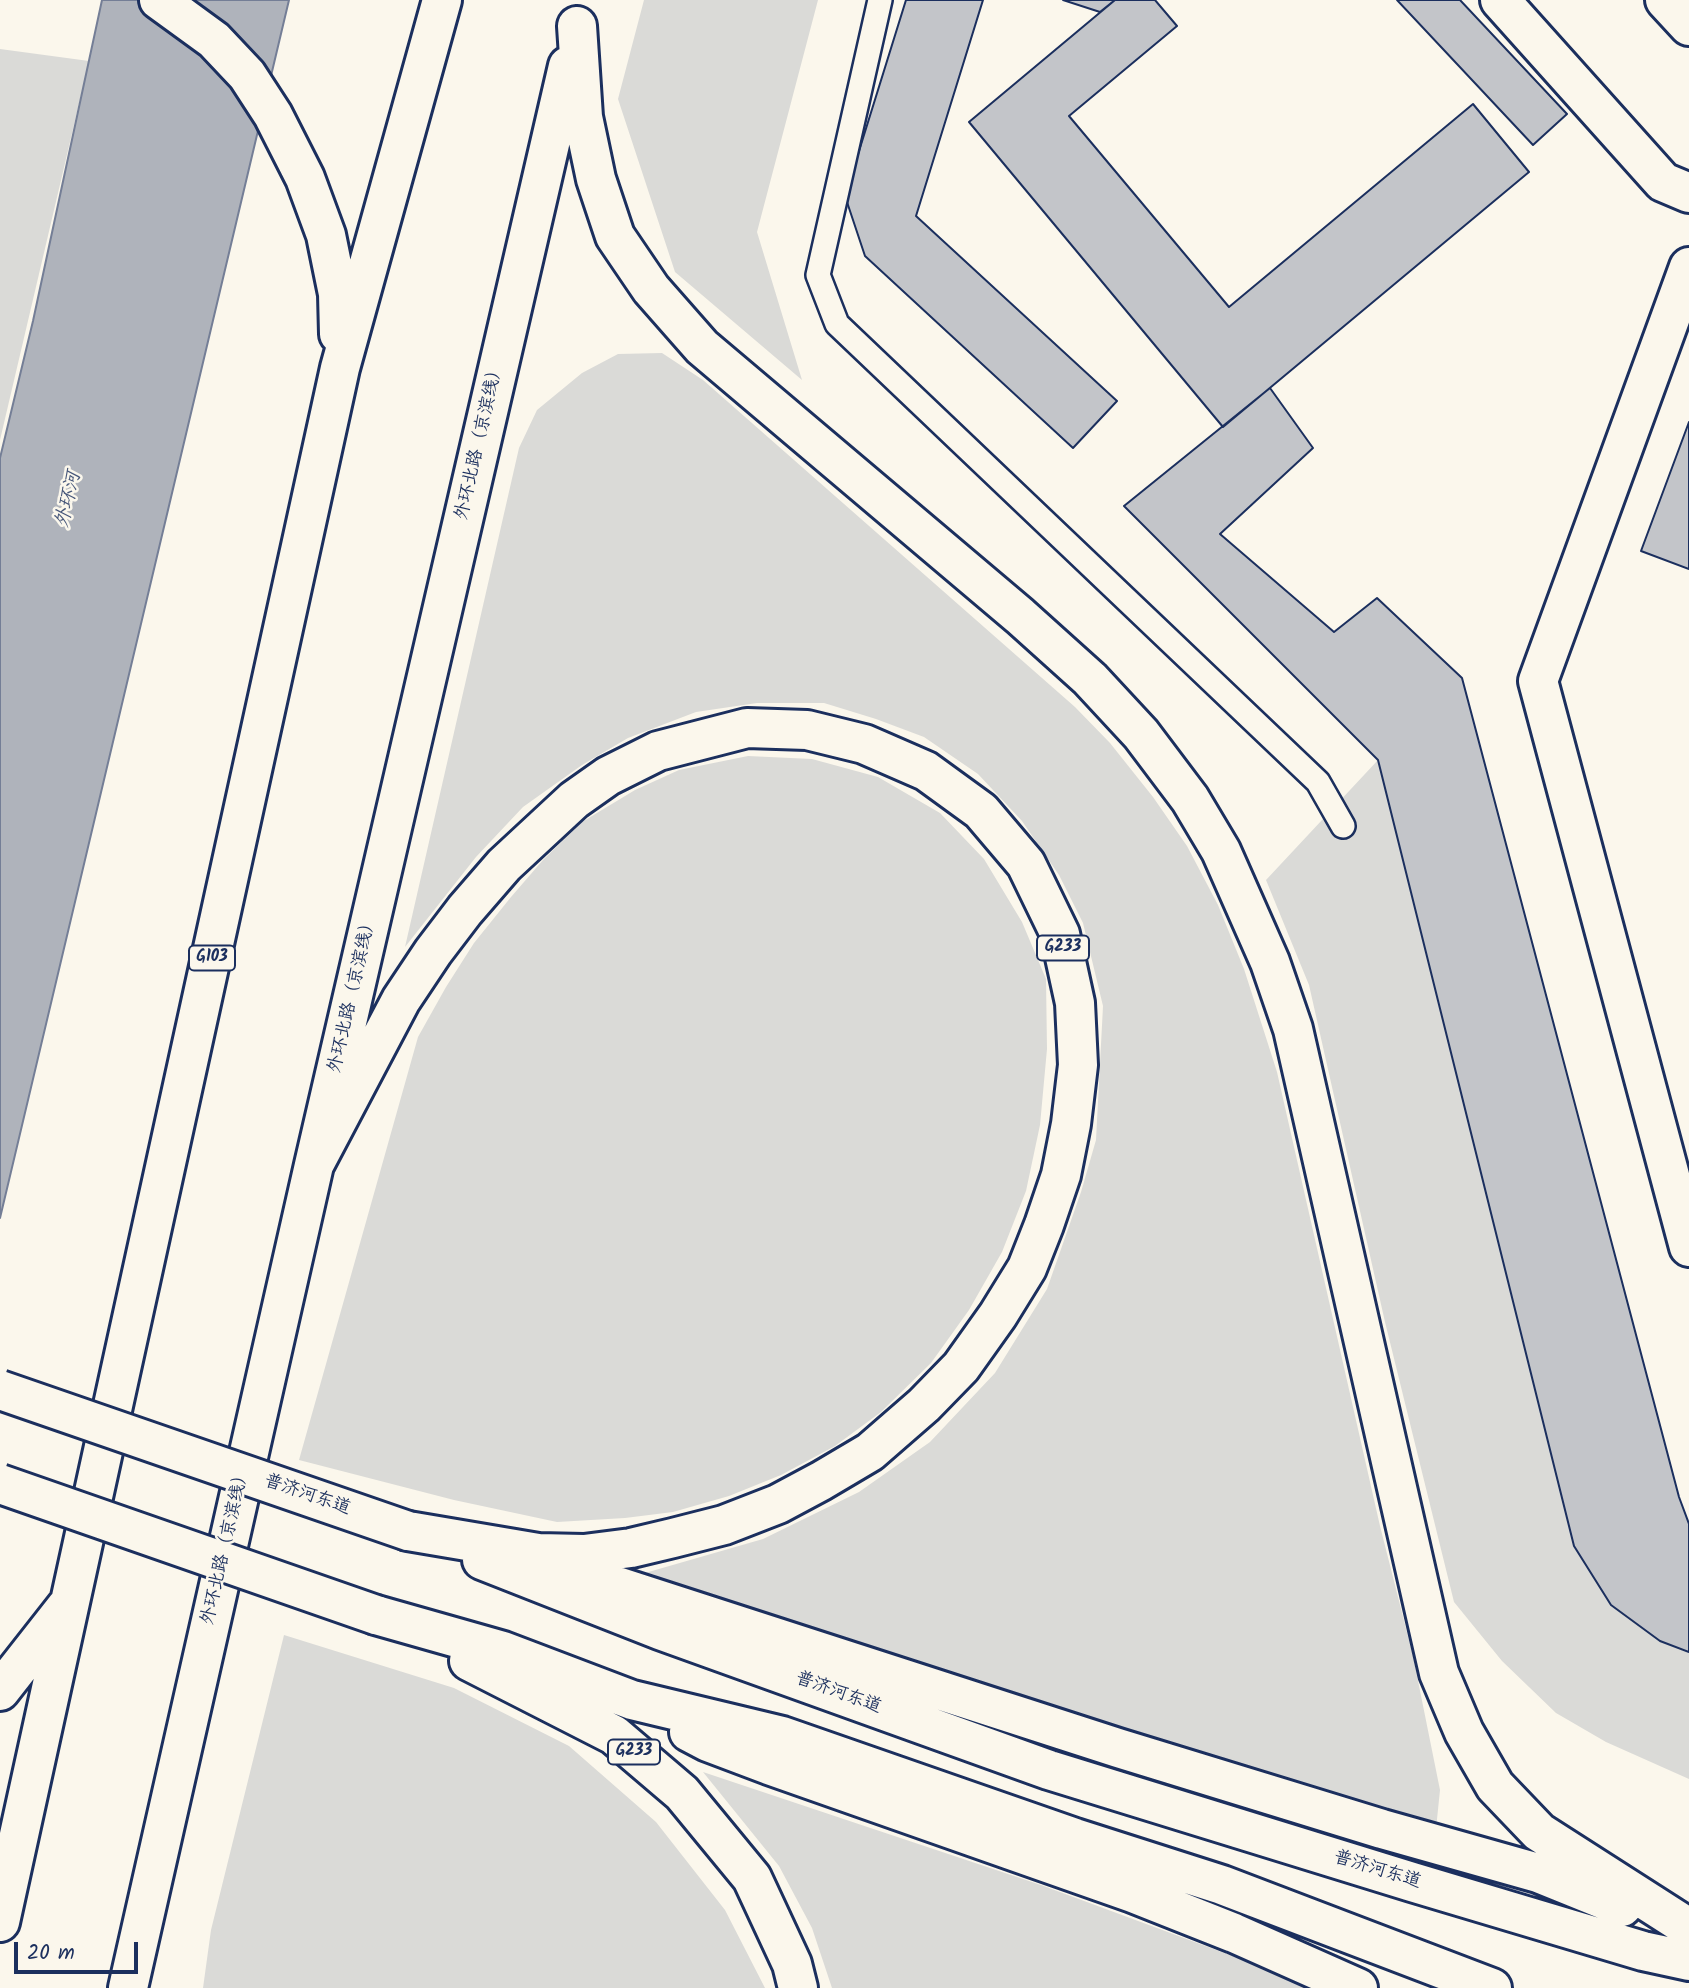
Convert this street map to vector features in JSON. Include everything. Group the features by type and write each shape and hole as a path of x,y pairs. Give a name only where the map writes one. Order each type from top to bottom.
{"main road":[{"path":"159,0 214,40 247,75 273,115 305,178 326,235 338,294 340,368"},
{"name":"G103","path":"0,1922 340,368 442,0"},
{"path":"1500,0 1663,182 1689,193"},
{"path":"1665,0 1689,26"},
{"path":"580,13 583,117 596,179 615,236 651,289 702,347 1020,616 1090,679 1141,734 1190,799 1214,840 1246,904 1293,1029 1439,1673 1464,1732 1495,1786 1539,1832 1689,1928"},
{"name":"外环北路（京滨线）","path":"128,1988 314,1165 580,13"},
{"path":"1689,267 1538,681 1689,1247"},
{"name":"G233","path":"314,1165 401,1000 465,909 504,864 574,800 608,776 659,751 747,728 807,730 864,744 926,771 981,811 1026,864 1060,934 1074,1003 1078,1065 1061,1175 1027,1268 961,1367 924,1405 870,1452 778,1504 724,1525 673,1538 584,1554 538,1553 408,1531"},
{"name":"普济河东道","path":"0,1390 408,1531 660,1630 1049,1770 1643,1951 1689,1961"},
{"name":"G233","path":"0,1484 376,1615 614,1735 682,1793 752,1878 792,1964 798,1988"},
{"path":"408,1531 585,1575 1118,1748 1382,1829 1538,1873 1606,1899 1689,1939"},
{"path":"0,1690 72,1600"},
{"path":"376,1615 503,1651 632,1700 782,1736 1075,1838 1222,1885 1492,1988"},
{"path":"632,1700 708,1742 1146,1898 1234,1933 1358,1988"},
{"path":"148,1988 152,1874"}],"lane":[{"path":"880,0 818,275 837,324 1318,782 1343,826"}],"shaded area":[{"path":"644,0 818,0 757,232 802,380 675,272 618,99"},
{"path":"0,49 89,61 0,440"},
{"path":"662,353 703,380 1075,707 1110,743 1153,797 1187,846 1218,905 1244,969 1277,1072 1380,1526 1413,1656 1440,1790 1436,1829 1209,1766 638,1575 763,1539 859,1492 930,1442 995,1373 1047,1289 1081,1192 1096,1140 1103,1006 1083,923 1059,875 1022,821 978,774 924,737 824,703 757,703 696,712 628,738 582,765 523,807 476,857 405,947 519,448 537,410 582,373 618,354"},
{"path":"748,756 812,759 878,777 940,813 984,859 1022,922 1046,979 1047,1049 1040,1125 1026,1191 1002,1252 969,1310 931,1363 881,1412 835,1446 781,1475 729,1496 673,1512 557,1522 454,1500 299,1460 418,1037 474,943 543,860 582,822 635,790 679,770"},
{"path":"1378,760 1574,1546 1611,1605 1689,1652 1689,1779 1606,1742 1556,1713 1502,1661 1454,1602 1385,1322 1309,985 1266,880"},
{"path":"284,1635 454,1688 569,1746 656,1822 725,1910 765,1988 203,1988 211,1930"},
{"path":"703,1772 1041,1885 1246,1961 1310,1988 832,1988 812,1928 779,1866"}],"water":[{"name":"外环河","path":"102,0 289,0 0,1218 0,458 33,321"}],"building":[{"path":"906,0 983,0 916,216 1117,401 1073,448 865,256 845,196"},
{"path":"1063,0 1115,0 1100,12"},
{"path":"1115,0 1155,0 1177,26 1069,116 1229,307 1473,104 1529,172 1223,427 969,122"},
{"path":"1397,0 1460,0 1567,114 1533,145"},
{"path":"1270,388 1313,448 1220,534 1334,632 1377,598 1462,678 1679,1497 1689,1524 1689,1652 1660,1641 1611,1605 1574,1546 1378,760 1124,506"},
{"path":"1689,422 1689,569 1641,551"}]}
